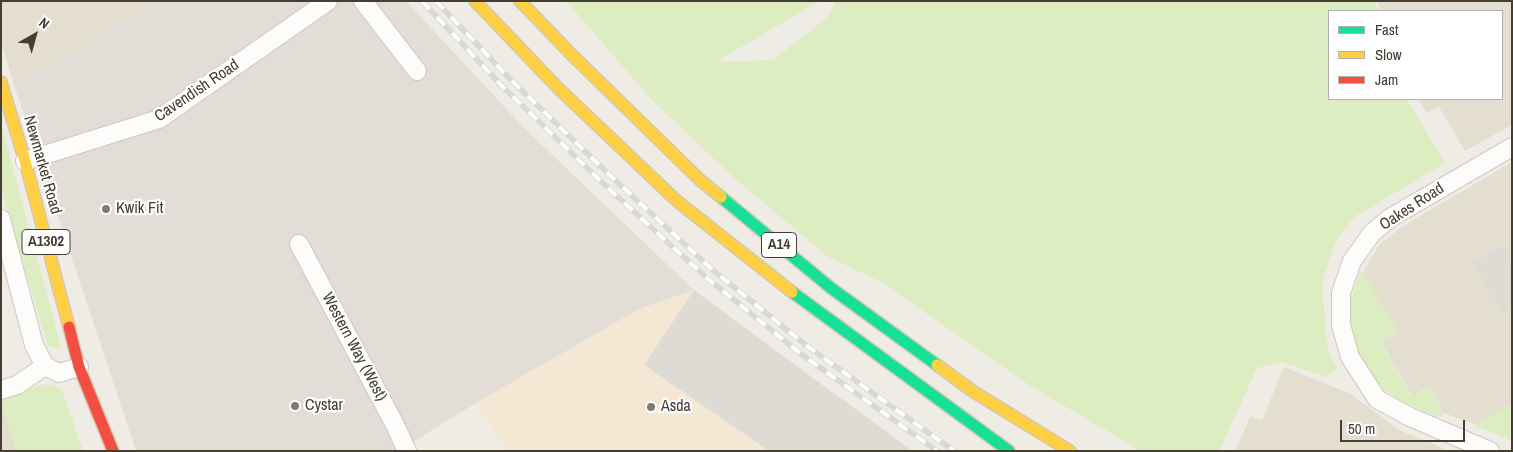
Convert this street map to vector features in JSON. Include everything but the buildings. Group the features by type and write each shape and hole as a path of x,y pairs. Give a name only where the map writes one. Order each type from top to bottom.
{"main road":[{"name":"A14","path":"475,1 558,88 677,201 768,276 1009,451"},
{"name":"A14","path":"520,1 571,54 700,180 831,288 974,392 1070,451"},
{"name":"Newmarket Road","path":"1,82 25,161 79,367 113,451"},
{"name":"Newmarket Road","path":"92,401 103,451"}],"street":[{"name":"Cavendish Road","path":"25,161 159,119 328,1"},
{"path":"363,1 417,71"},
{"name":"Oakes Road","path":"1490,451 1410,417 1377,399 1350,356 1341,325 1341,293 1352,261 1372,233 1390,218 1512,147"},
{"path":"1,219 34,345 45,366 59,373 79,367"},
{"name":"Western Way (West)","path":"299,244 407,451"},
{"path":"1,390 18,385 45,366"}],"shaded area":[{"path":"1,1 161,2 15,88 1,42"},
{"path":"160,1 406,1 524,128 694,290 639,309 476,403 398,451 136,451 15,88"},
{"path":"1376,1 1512,1 1512,125 1465,151 1439,107 1427,113 1419,100 1503,100 1503,10 1381,10"},
{"path":"1512,162 1512,404 1476,425 1444,413 1429,386 1412,396 1381,342 1397,333 1363,272 1380,244 1403,226"},
{"path":"1502,246 1512,263 1512,308 1502,313 1473,262"},
{"path":"694,290 913,451 507,451 476,403 639,309"},
{"path":"694,290 913,451 769,451 644,365"},
{"path":"1284,367 1351,394 1399,430 1443,448 1442,451 1236,451 1250,416 1262,420"},
{"path":"1,402 17,451 1,451"}],"green space":[{"path":"566,1 819,1 716,62 773,60 828,17 835,1 1374,1 1379,10 1328,10 1328,100 1408,100 1445,163 1354,217 1336,241 1322,282 1327,346 1338,368 1326,377 1281,362 1257,368 1219,451 1141,451 1029,385 883,283 827,256 732,176 651,99"},
{"path":"1,124 61,347 54,348 48,346 1,188"},
{"path":"1360,272 1363,272 1398,332 1381,343 1411,396 1429,387 1444,414 1442,417 1402,401 1385,390 1361,360 1351,325 1350,302"},
{"path":"47,384 62,389 83,451 17,451 1,397"},
{"path":"1512,404 1512,441 1475,426"}],"railway":[{"path":"422,1 502,86 609,189 708,279 801,354 937,451"},
{"path":"436,1 510,79 616,181 714,271 807,346 954,451"}],"traffic: fast":[{"path":"721,197 831,288 937,365"},
{"path":"792,292 1009,451"}],"traffic: slow":[{"path":"475,1 558,88 677,201 792,292"},
{"path":"520,1 571,54 700,180 721,197"},
{"path":"1,82 25,161 69,327"},
{"path":"937,365 974,392 1070,451"}],"traffic: jam":[{"path":"69,327 79,367 113,451"}],"place":[{"name":"Kwik Fit","path":"106,209"},
{"name":"Cystar","path":"295,406"},
{"name":"Asda","path":"651,407"}]}
